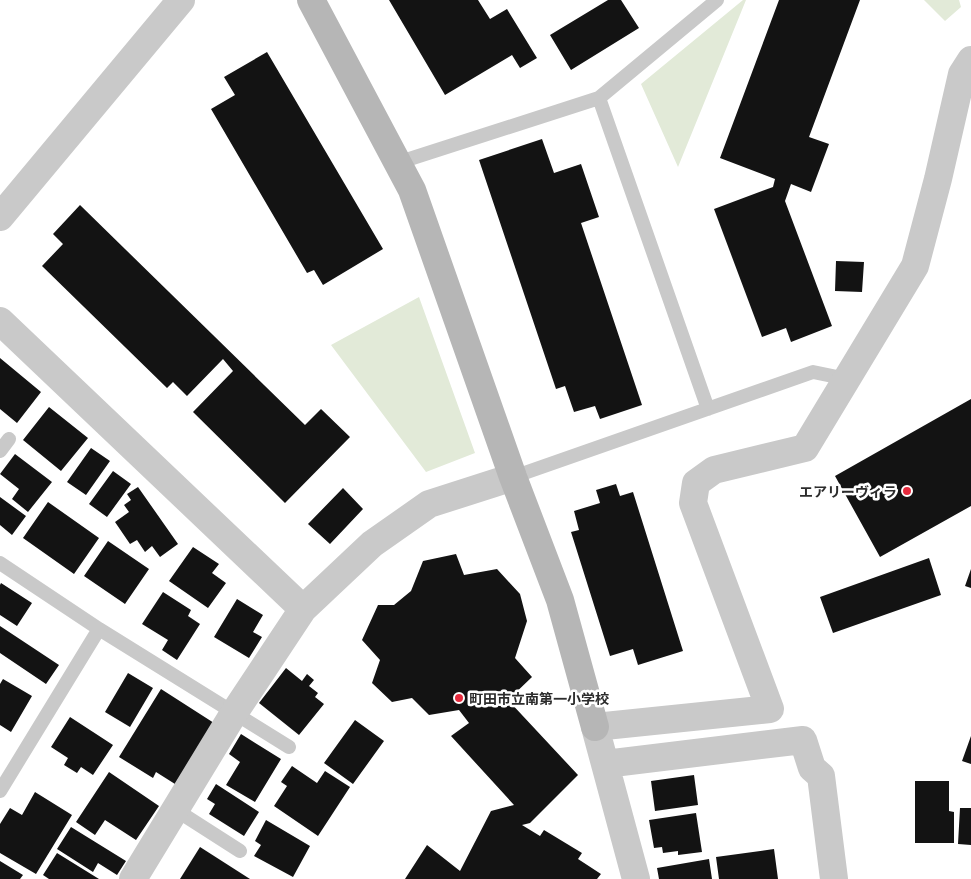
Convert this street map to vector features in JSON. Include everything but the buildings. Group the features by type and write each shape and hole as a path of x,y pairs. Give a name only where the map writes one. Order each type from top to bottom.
{"street":[{"path":"0,217 181,0"},
{"path":"311,0 412,190 513,477 560,600 636,879"},
{"path":"595,727 770,709 693,503 696,483 714,470 804,448 915,266 968,71"},
{"path":"0,321 304,609"},
{"path":"133,879 234,713 304,609 372,544 429,504 513,477"},
{"path":"605,764 803,740 812,768 821,776 834,879"}],"lane":[{"path":"397,164 599,98 717,0"},
{"path":"599,98 708,409"},
{"path":"513,477 813,372 847,379"},
{"path":"0,451 9,440"},
{"path":"0,563 99,629 289,746"},
{"path":"0,791 99,629"},
{"path":"176,810 240,851"}],"green space":[{"path":"743,0 746,0 678,167 641,84"},
{"path":"924,0 959,0 961,7 945,21"},
{"path":"419,297 475,453 426,472 331,345"}],"place":[{"name":"エアリーヴィラ","path":"907,491"},
{"name":"町田市立南第一小学校","path":"459,698"}]}
